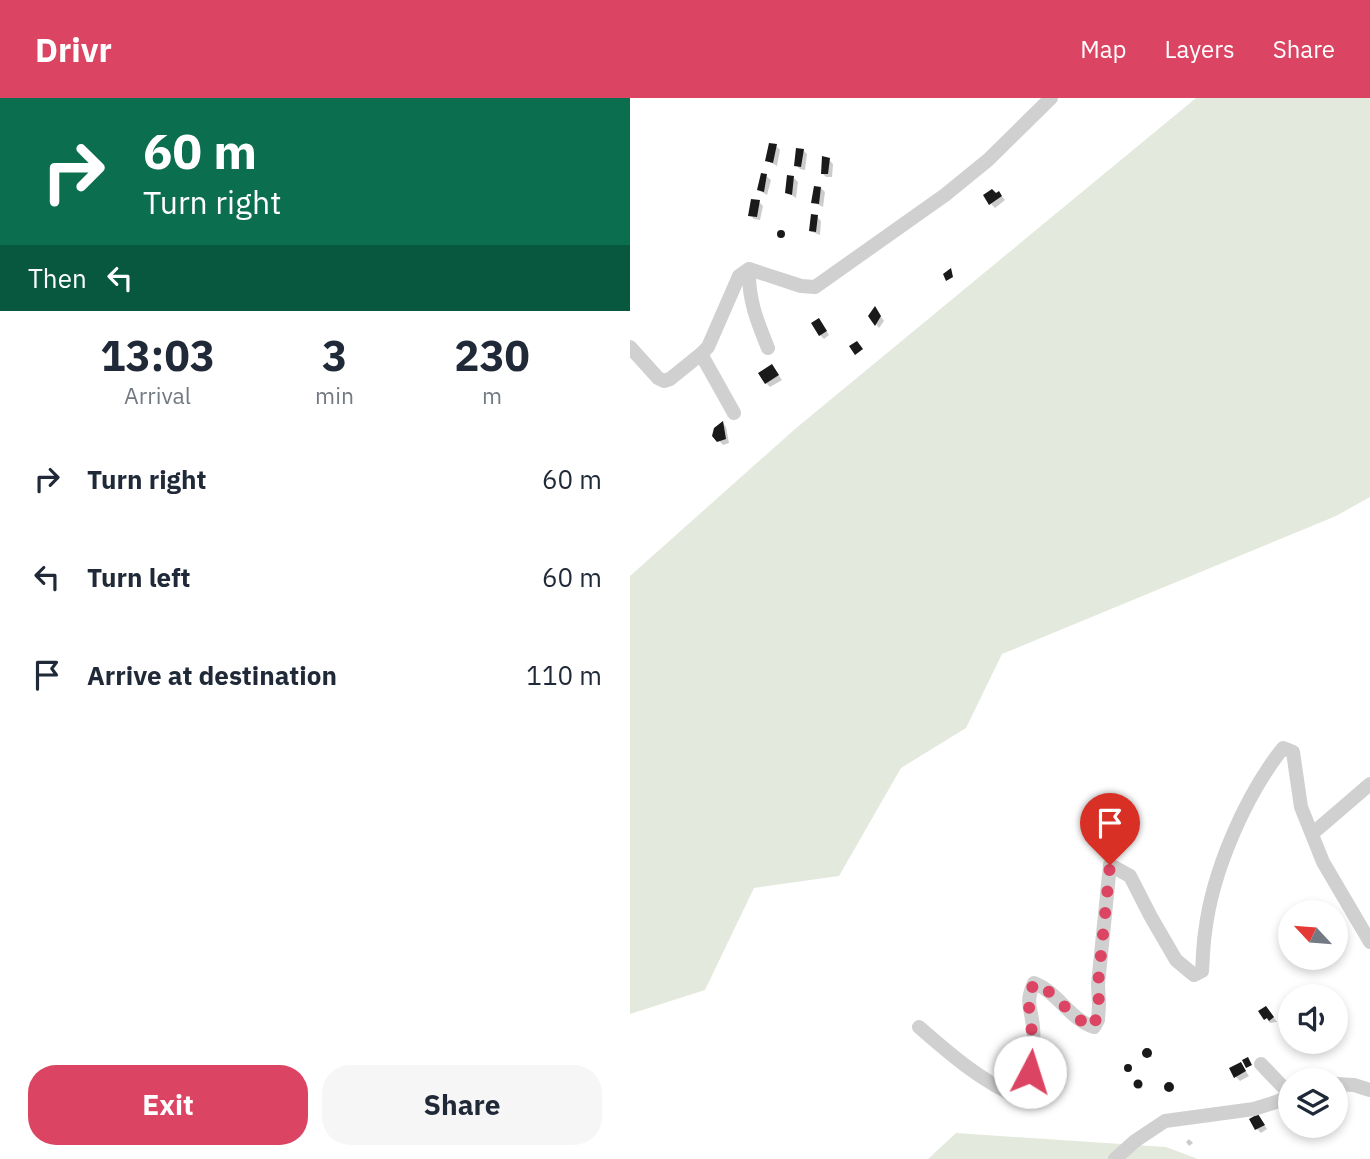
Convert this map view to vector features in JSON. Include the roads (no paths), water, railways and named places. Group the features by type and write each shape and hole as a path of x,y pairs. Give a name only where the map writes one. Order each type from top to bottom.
{"street":[{"path":"630,347 658,378 670,379 708,346 739,276 749,270 763,272 801,286 815,287 945,195 988,160 1051,98"},
{"path":"749,270 753,311 768,348"},
{"path":"701,354 734,414"},
{"path":"919,1027 961,1063 997,1088 1020,1098 1033,1059 1028,998 1034,983 1044,987 1083,1024 1094,1027 1098,1020 1098,984 1110,865 1130,876 1177,960 1194,975 1202,971 1205,933 1225,850 1269,765 1283,748 1293,752 1301,807 1323,862 1370,942"},
{"path":"1313,833 1370,784"},
{"path":"1261,1063 1278,1082"},
{"path":"1348,1086 1370,1090"},
{"path":"1115,1159 1135,1141 1165,1121 1254,1109 1278,1101"}]}
